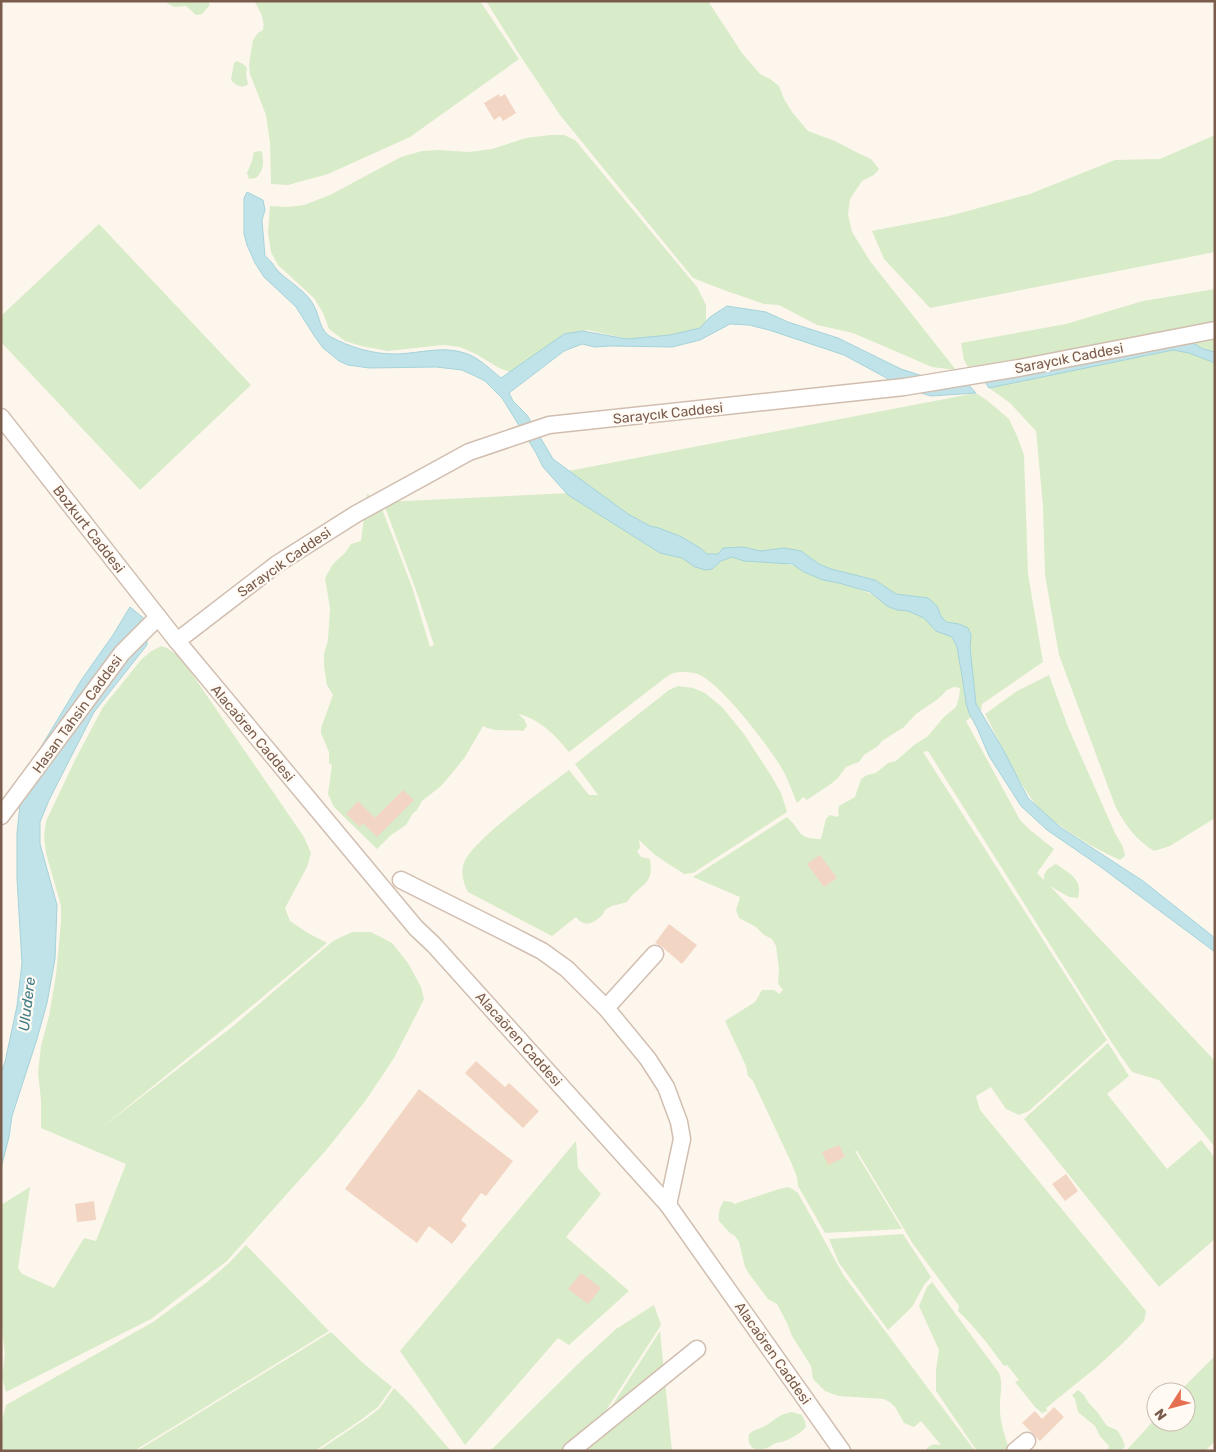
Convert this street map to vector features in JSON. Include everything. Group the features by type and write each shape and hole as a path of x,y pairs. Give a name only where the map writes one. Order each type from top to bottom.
{"street":[{"name":"Saraycık Caddesi","path":"177,641 277,564 356,514 469,452 549,426 904,387 1019,368 1215,330"},
{"name":"Bozkurt Caddesi","path":"1,417 177,641"},
{"name":"Hasan Tahsin Caddesi","path":"1,816 122,653 158,617"},
{"name":"Alacaören Caddesi","path":"177,641 416,928 434,945 668,1205 842,1451"},
{"path":"401,880 511,934 542,951 567,969 606,1008 648,1059 666,1088 679,1122 682,1139 668,1205"},
{"path":"606,1008 655,954"},
{"path":"571,1451 697,1350"}],"green space":[{"path":"164,1 208,1 210,5 202,14 196,15 186,6 174,7"},
{"path":"254,1 480,1 519,59 410,137 328,174 288,185 271,184 270,143 266,115 250,74 249,64 253,40 263,30 262,15"},
{"path":"486,1 708,1 742,53 760,74 779,86 792,112 808,131 835,141 871,159 879,169 874,175 862,181 850,199 848,214 852,232 870,261 956,370 932,367 853,333 817,325 779,305 764,304 693,278 560,115"},
{"path":"237,61 247,68 248,84 241,87 231,80 234,63"},
{"path":"564,135 575,140 697,287 706,305 706,322 700,328 680,334 633,340 588,330 576,332 510,372 460,347 443,345 388,351 345,341 329,329 323,313 314,298 278,265 271,252 268,233 270,206 289,207 304,205 330,195 401,157 422,151 469,152 492,149 526,138"},
{"path":"1215,135 1215,252 930,308 884,259 872,231 949,216 1030,194 1115,160 1160,159"},
{"path":"260,151 263,156 262,169 256,178 249,179 247,173 254,152"},
{"path":"99,224 251,385 140,490 1,342 1,316"},
{"path":"1215,289 1215,818 1170,846 1154,851 1132,832 1116,808 1059,655 1045,575 1043,506 1036,431 1010,403 989,388 983,379 971,373 964,360 961,343 1066,324 1143,301"},
{"path":"976,393 1009,419 1024,455 1028,574 1043,662 982,704 981,710 966,721 1020,820 1054,849 1037,873 1044,880 1049,868 1056,864 1074,878 1079,886 1078,898 1069,897 1050,886 1215,1061 1215,1147 1159,1080 1132,1072 928,751 923,752 1107,1040 1029,1111 1019,1115 1006,1109 991,1087 976,1096 980,1110 1146,1311 1144,1321 1122,1344 1046,1408 1047,1411 1042,1413 1035,1407 1015,1382 1019,1380 1007,1365 1004,1366 987,1343 958,1311 959,1306 913,1244 857,1151 855,1151 902,1229 825,1233 798,1186 797,1177 791,1162 753,1081 748,1076 746,1066 725,1021 755,1002 762,990 774,990 779,994 783,990 778,984 779,969 776,946 772,939 764,935 756,927 739,918 736,910 740,897 693,877 787,817 803,835 813,839 821,839 826,819 830,815 837,817 839,815 839,806 855,797 861,779 876,773 888,763 896,761 914,745 927,737 944,717 956,707 960,688 954,687 947,690 938,699 916,714 904,727 864,755 859,762 846,767 832,783 807,800 803,797 797,803 779,763 747,720 722,692 710,682 700,675 684,672 674,673 666,677 569,752 553,734 526,716 518,714 524,719 527,726 523,731 498,730 483,726 465,757 441,786 422,801 406,825 391,835 377,849 334,807 328,794 332,765 329,763 329,752 321,733 321,728 333,695 327,685 324,666 330,608 325,578 333,564 345,553 351,544 361,541 367,494 379,501 412,587 430,647 434,645 383,502 570,493 708,565 725,556 714,559 647,532 563,472","holes":["734,553 805,562 908,608 816,573 768,558 731,555","911,609 965,634 967,659 961,658 958,640"]},
{"path":"161,646 181,658 304,837 311,853 307,867 285,908 290,921 327,943 100,1129 232,1027 333,941 352,932 371,932 392,943 408,963 421,987 424,999 394,1058 366,1100 327,1149 227,1261 151,1319 6,1392 2,1377 5,1353 1,1324 1,1205 30,1187 18,1268 22,1274 54,1288 84,1238 96,1241 126,1164 41,1128 41,1100 38,1073 41,1046 49,1016 56,975 61,921 61,906 46,853 44,836 46,821 103,707 141,660"},
{"path":"1049,675 1068,727 1123,847 1125,856 1120,860 1063,828 1036,805 1015,772 985,714 1017,691"},
{"path":"678,686 693,688 705,693 722,707 744,734 772,777 781,793 787,812 693,873 684,874 655,855 639,840 640,848 637,851 641,857 650,859 650,875 645,884 627,902 607,908 593,922 582,923 576,917 552,936 468,892 462,871 470,853 480,841 511,814 569,770 589,795 598,795 575,764 669,690"},
{"path":"1108,1043 1129,1076 1107,1094 1167,1169 1201,1140 1215,1158 1215,1239 1159,1287 1024,1119"},
{"path":"576,1141 578,1168 601,1194 566,1237 629,1291 569,1345 558,1338 465,1445 400,1351"},
{"path":"789,1187 798,1193 844,1276 975,1451 925,1451 932,1445 941,1445 921,1421 914,1427 904,1423 895,1407 884,1399 838,1396 825,1391 813,1379 811,1366 792,1336 777,1304 768,1299 750,1275 745,1267 739,1242 719,1221 719,1211 724,1201 734,1204"},
{"path":"903,1234 931,1277 924,1285 912,1307 888,1330 839,1263 829,1239"},
{"path":"246,1245 329,1331 134,1451 2,1451 1,1424 6,1405 153,1322 206,1283"},
{"path":"932,1282 999,1373 1001,1382 1000,1414 1009,1449 1007,1451 977,1451 936,1391 936,1370 939,1350 919,1306 927,1287"},
{"path":"654,1305 661,1325 580,1451 490,1451 616,1329"},
{"path":"660,1331 672,1451 583,1451"},
{"path":"331,1332 363,1363 392,1387 378,1407 315,1451 137,1451"},
{"path":"1215,1356 1215,1441 1205,1451 1126,1451 1146,1429 1146,1432 1196,1432 1196,1382 1189,1382"},
{"path":"394,1388 451,1451 318,1451 380,1408"},
{"path":"1078,1390 1084,1395 1107,1426 1117,1430 1125,1446 1121,1451 1108,1451 1109,1446 1100,1436 1095,1426 1078,1412 1072,1395"},
{"path":"792,1412 802,1415 805,1421 806,1427 801,1432 767,1448 755,1449 750,1445 749,1434 767,1425 779,1416"}],"water":[{"path":"247,192 263,200 265,210 262,220 265,256 280,273 309,298 315,308 322,328 327,334 361,349 394,354 451,350 470,355 501,378 564,334 583,331 627,339 670,335 700,328 710,317 727,306 766,312 788,322 838,338 901,369 929,378 967,383 976,393 931,396 905,388 844,355 769,330 749,325 730,324 700,340 672,347 595,347 582,344 564,351 509,393 513,401 527,415 553,459 628,514 650,526 682,537 707,554 718,554 723,548 743,547 761,551 784,548 801,551 819,564 831,569 875,580 896,594 928,598 937,606 946,622 968,628 971,635 970,647 976,704 1004,751 1028,798 1060,827 1143,881 1215,938 1215,952 1098,865 1047,830 1021,806 989,756 969,713 957,647 952,637 936,631 924,618 908,611 897,610 887,606 870,592 823,580 804,572 792,564 744,561 732,557 721,561 712,569 706,570 695,567 682,558 660,553 568,495 543,467 502,398 485,381 462,370 436,367 369,368 348,365 339,361 323,348 296,307 264,277 255,263 244,234 244,198"},
{"path":"1180,340 1215,352 1215,363 1189,353 1173,350 989,388 983,379"},
{"name":"Uludere","path":"130,607 147,621 147,645 94,712 49,800 40,822 40,844 57,905 55,959 47,1003 12,1116 1,1168 1,1073 17,1006 22,963 17,879 17,833 21,795 32,762 82,679"}],"building":[{"path":"499,94 500,97 505,94 516,113 503,121 500,116 494,120 484,103"},
{"path":"403,790 414,800 377,837 363,823 360,827 346,814 358,801 375,818"},
{"path":"820,855 837,878 824,887 807,864"},
{"path":"669,924 697,945 682,964 655,943"},
{"path":"476,1061 505,1087 509,1083 539,1111 523,1128 465,1073"},
{"path":"419,1089 513,1161 486,1196 481,1193 461,1220 467,1225 452,1244 429,1226 417,1243 345,1189"},
{"path":"839,1145 845,1157 828,1165 822,1152"},
{"path":"1066,1174 1078,1191 1065,1201 1052,1184"},
{"path":"94,1201 96,1220 77,1222 75,1204"},
{"path":"581,1273 601,1288 588,1304 568,1289"},
{"path":"1054,1407 1064,1417 1040,1441 1022,1423 1035,1411 1042,1419"}]}
